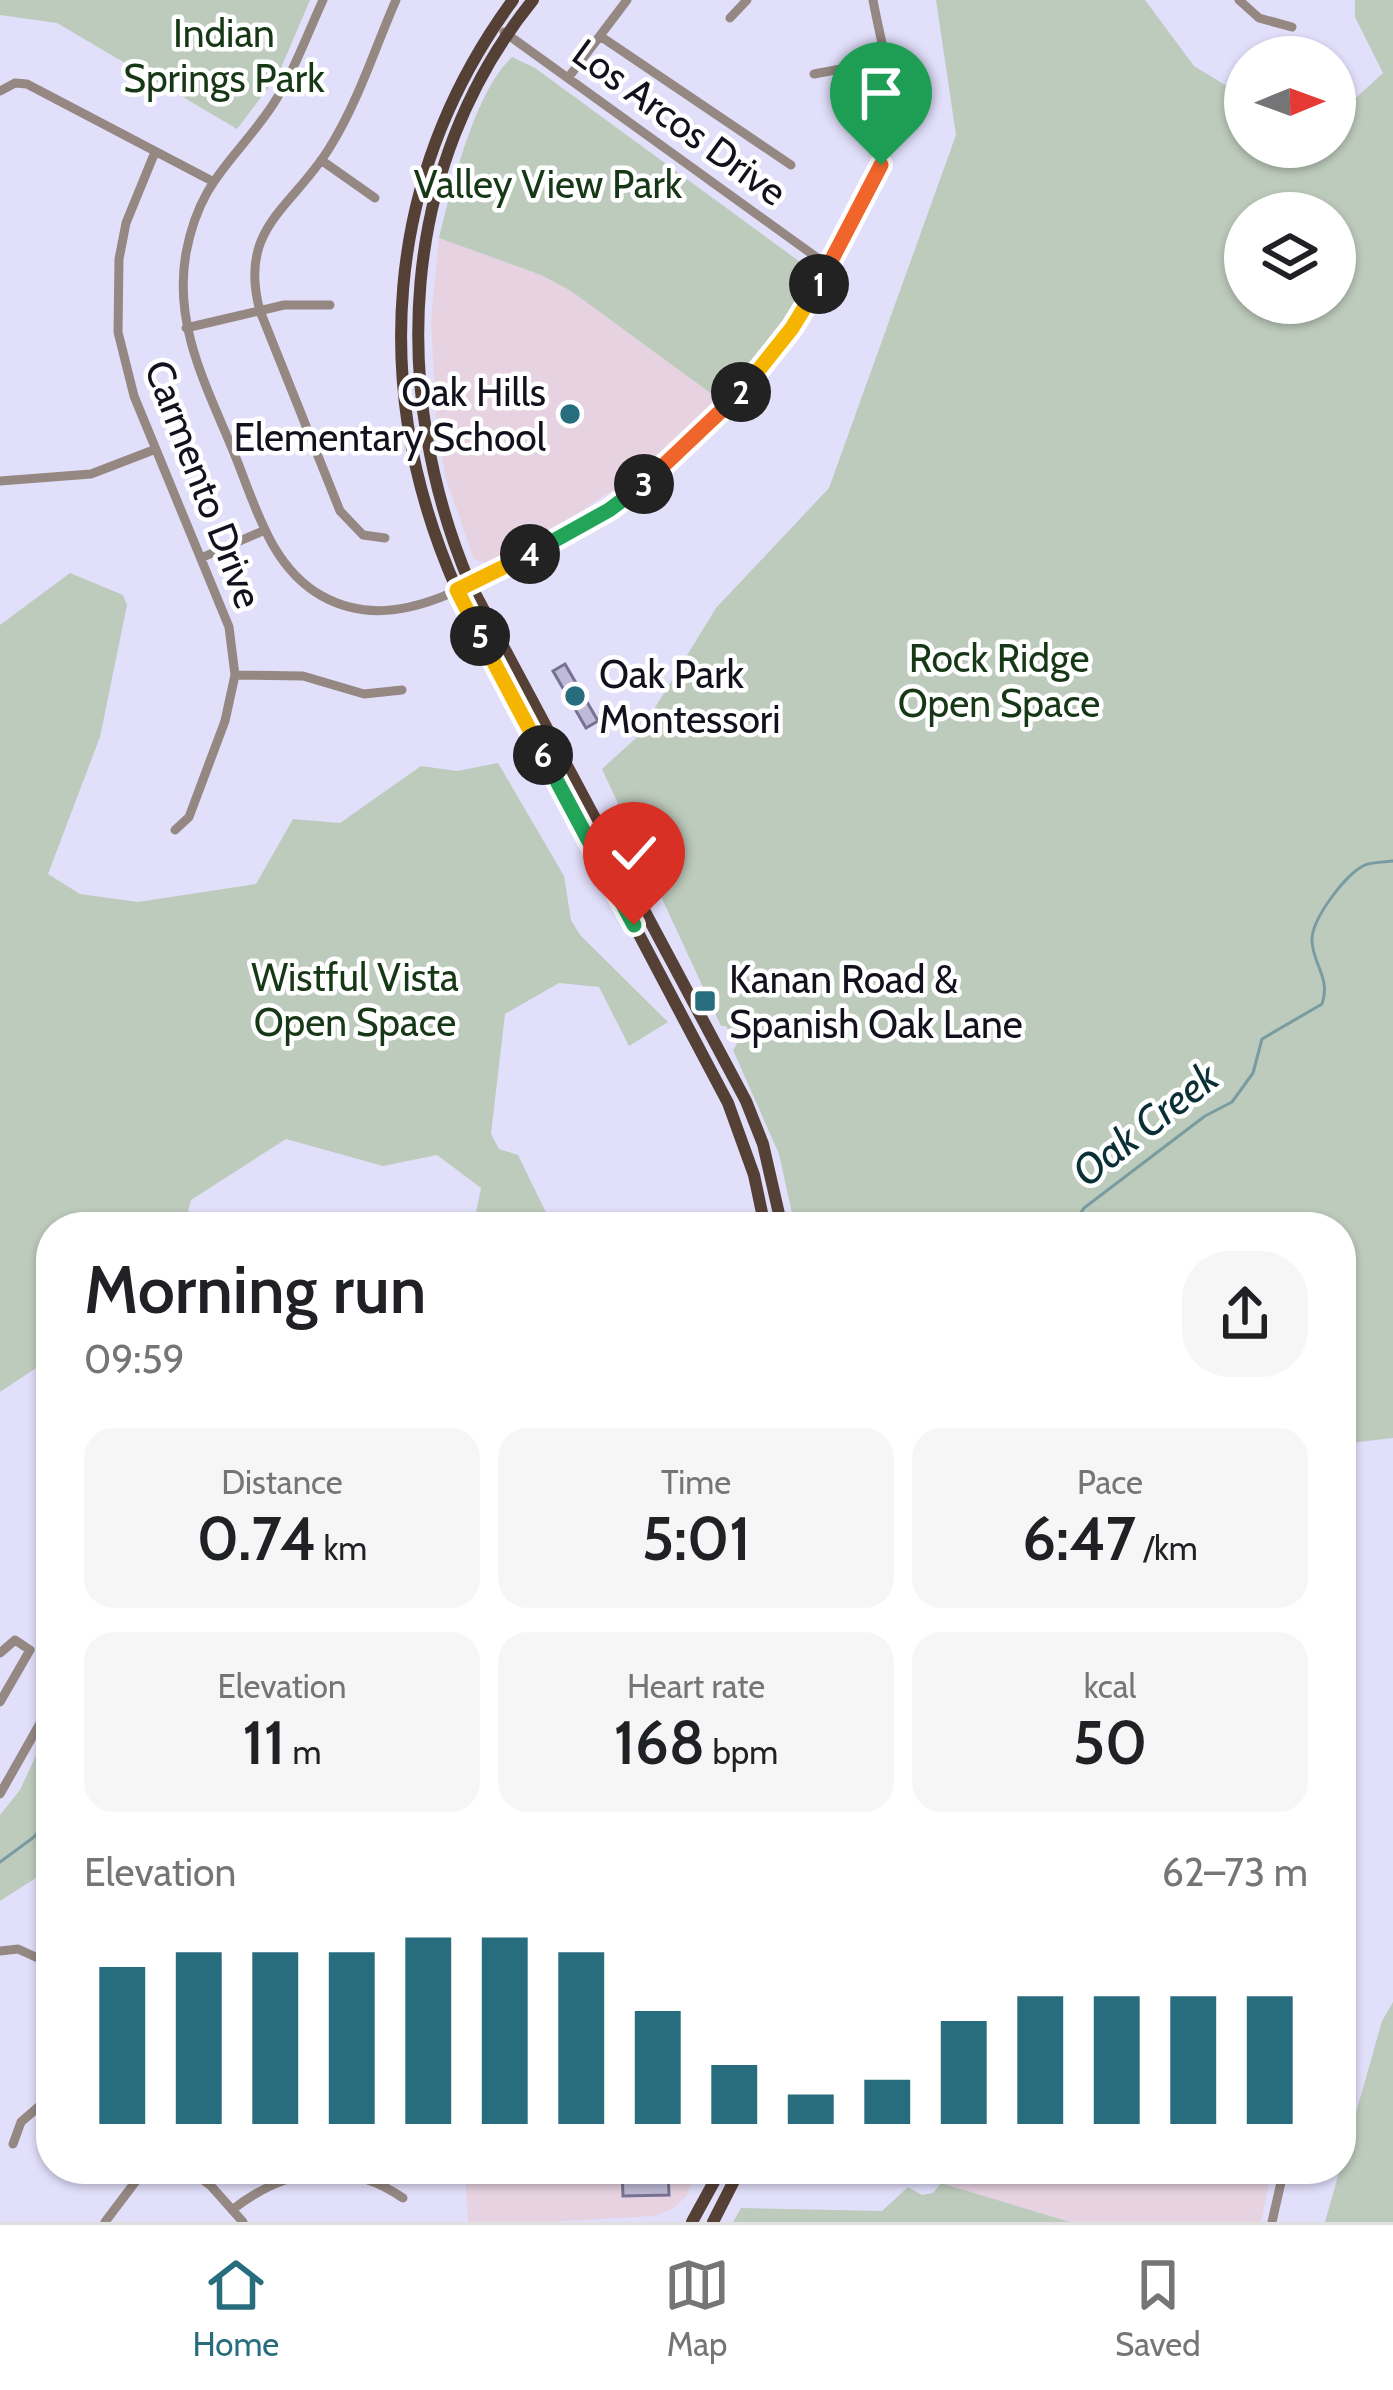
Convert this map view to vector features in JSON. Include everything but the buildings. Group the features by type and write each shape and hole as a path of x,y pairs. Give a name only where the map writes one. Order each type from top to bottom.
{"main road":[{"path":"513,0 453,98 428,164 410,234 401,304 402,376 411,458 438,547 746,1102 763,1144 779,1212"},
{"path":"533,0 469,105 443,168 425,238 417,306 417,381 428,457 464,587 711,1067 742,1138 761,1212"},
{"path":"692,2222 713,2184"},
{"path":"712,2222 732,2184"}],"street":[{"path":"322,0 278,98 212,182 186,253 186,328 265,530 296,577 319,595 347,607 405,610 464,587 578,529 672,461 756,375 830,267 887,147 891,110 873,0"},
{"path":"385,538 363,535 340,511 260,311 253,277 260,239 276,212 321,160 396,0"},
{"path":"568,78 628,0"},
{"path":"730,18 747,0"},
{"path":"1240,0 1259,18 1292,26"},
{"name":"Los Arcos Drive","path":"494,26 830,267"},
{"path":"600,36 791,165"},
{"path":"814,74 884,61"},
{"path":"1,90 27,84 212,182"},
{"name":"Carmento Drive","path":"155,152 126,223 116,298 125,368 229,627 235,674 225,721 189,817 175,830"},
{"path":"321,160 375,198"},
{"path":"186,328 260,311 330,305"},
{"path":"0,481 91,474 156,449"},
{"path":"201,558 265,530"},
{"path":"235,674 303,676 364,694 402,690"},
{"path":"0,1653 15,1640 25,1642 30,1650 0,1702"},
{"path":"0,1794 36,1733"},
{"path":"0,1951 18,1949 36,1957"},
{"path":"13,2144 22,2122 36,2109"},
{"path":"105,2222 134,2184"},
{"path":"204,2184 243,2222"},
{"path":"232,2210 271,2184"},
{"path":"374,2184 403,2198"},
{"path":"1272,2222 1281,2184"}],"shaded area":[{"name":"Oak Hills Elementary School","path":"439,238 541,275 571,291 720,400 641,471 553,530 484,563 474,559 446,479 437,432 431,322"},
{"path":"466,2184 692,2184 674,2208 655,2216 468,2222"},
{"path":"944,2184 1269,2184 1261,2222 1070,2222"}],"green space":[{"name":"Indian Springs Park","path":"0,0 310,0 278,75 237,129 57,23 0,15"},
{"name":"Rock Ridge Open Space","path":"936,0 1145,0 1194,66 1224,84 1224,168 1356,168 1356,98 1383,73 1355,17 1355,0 1393,0 1393,1438 1356,1442 1356,1212 792,1212 779,1154 733,1050 737,1044 726,1026 721,1026 602,769 637,737 716,608 829,488 956,135"},
{"name":"Valley View Park","path":"512,57 535,68 807,267 799,297 720,400 571,291 541,275 439,238 476,117 498,73"},
{"name":"Wistful Vista Open Space","path":"70,573 123,595 127,605 100,737 48,874 80,894 138,902 256,884 293,819 340,823 421,766 457,771 498,763 564,876 571,920 580,935 668,1022 629,1046 599,987 559,983 505,1014 491,1134 499,1149 518,1155 546,1212 476,1212 481,1188 437,1155 383,1166 286,1139 191,1200 188,1212 36,1212 36,1368 0,1392 0,625"},
{"path":"36,1755 36,1878 0,1901 0,1815 20,1790"},
{"path":"1393,2002 1393,2222 1325,2222 1336,2184 1356,2184 1356,2113 1382,2021"},
{"path":"944,2184 1070,2222 733,2222 741,2208 882,2211 908,2187 922,2195"}],"waterway":[{"name":"Oak Creek","path":"1081,1212 1205,1116 1232,1102 1253,1073 1262,1039 1322,1004 1323,979 1312,941 1317,922 1357,870 1393,861"},
{"name":"Oak Creek","path":"0,1862 36,1835"}],"place":[{"name":"Oak Hills Elementary School","path":"570,414"},
{"name":"Oak Park Montessori","path":"575,696"},
{"name":"Kanan Road & Spanish Oak Lane","path":"705,1001"}],"route":[{"path":"634,925 457,590 609,510 717,418 792,328 830,267 881,165"}]}
